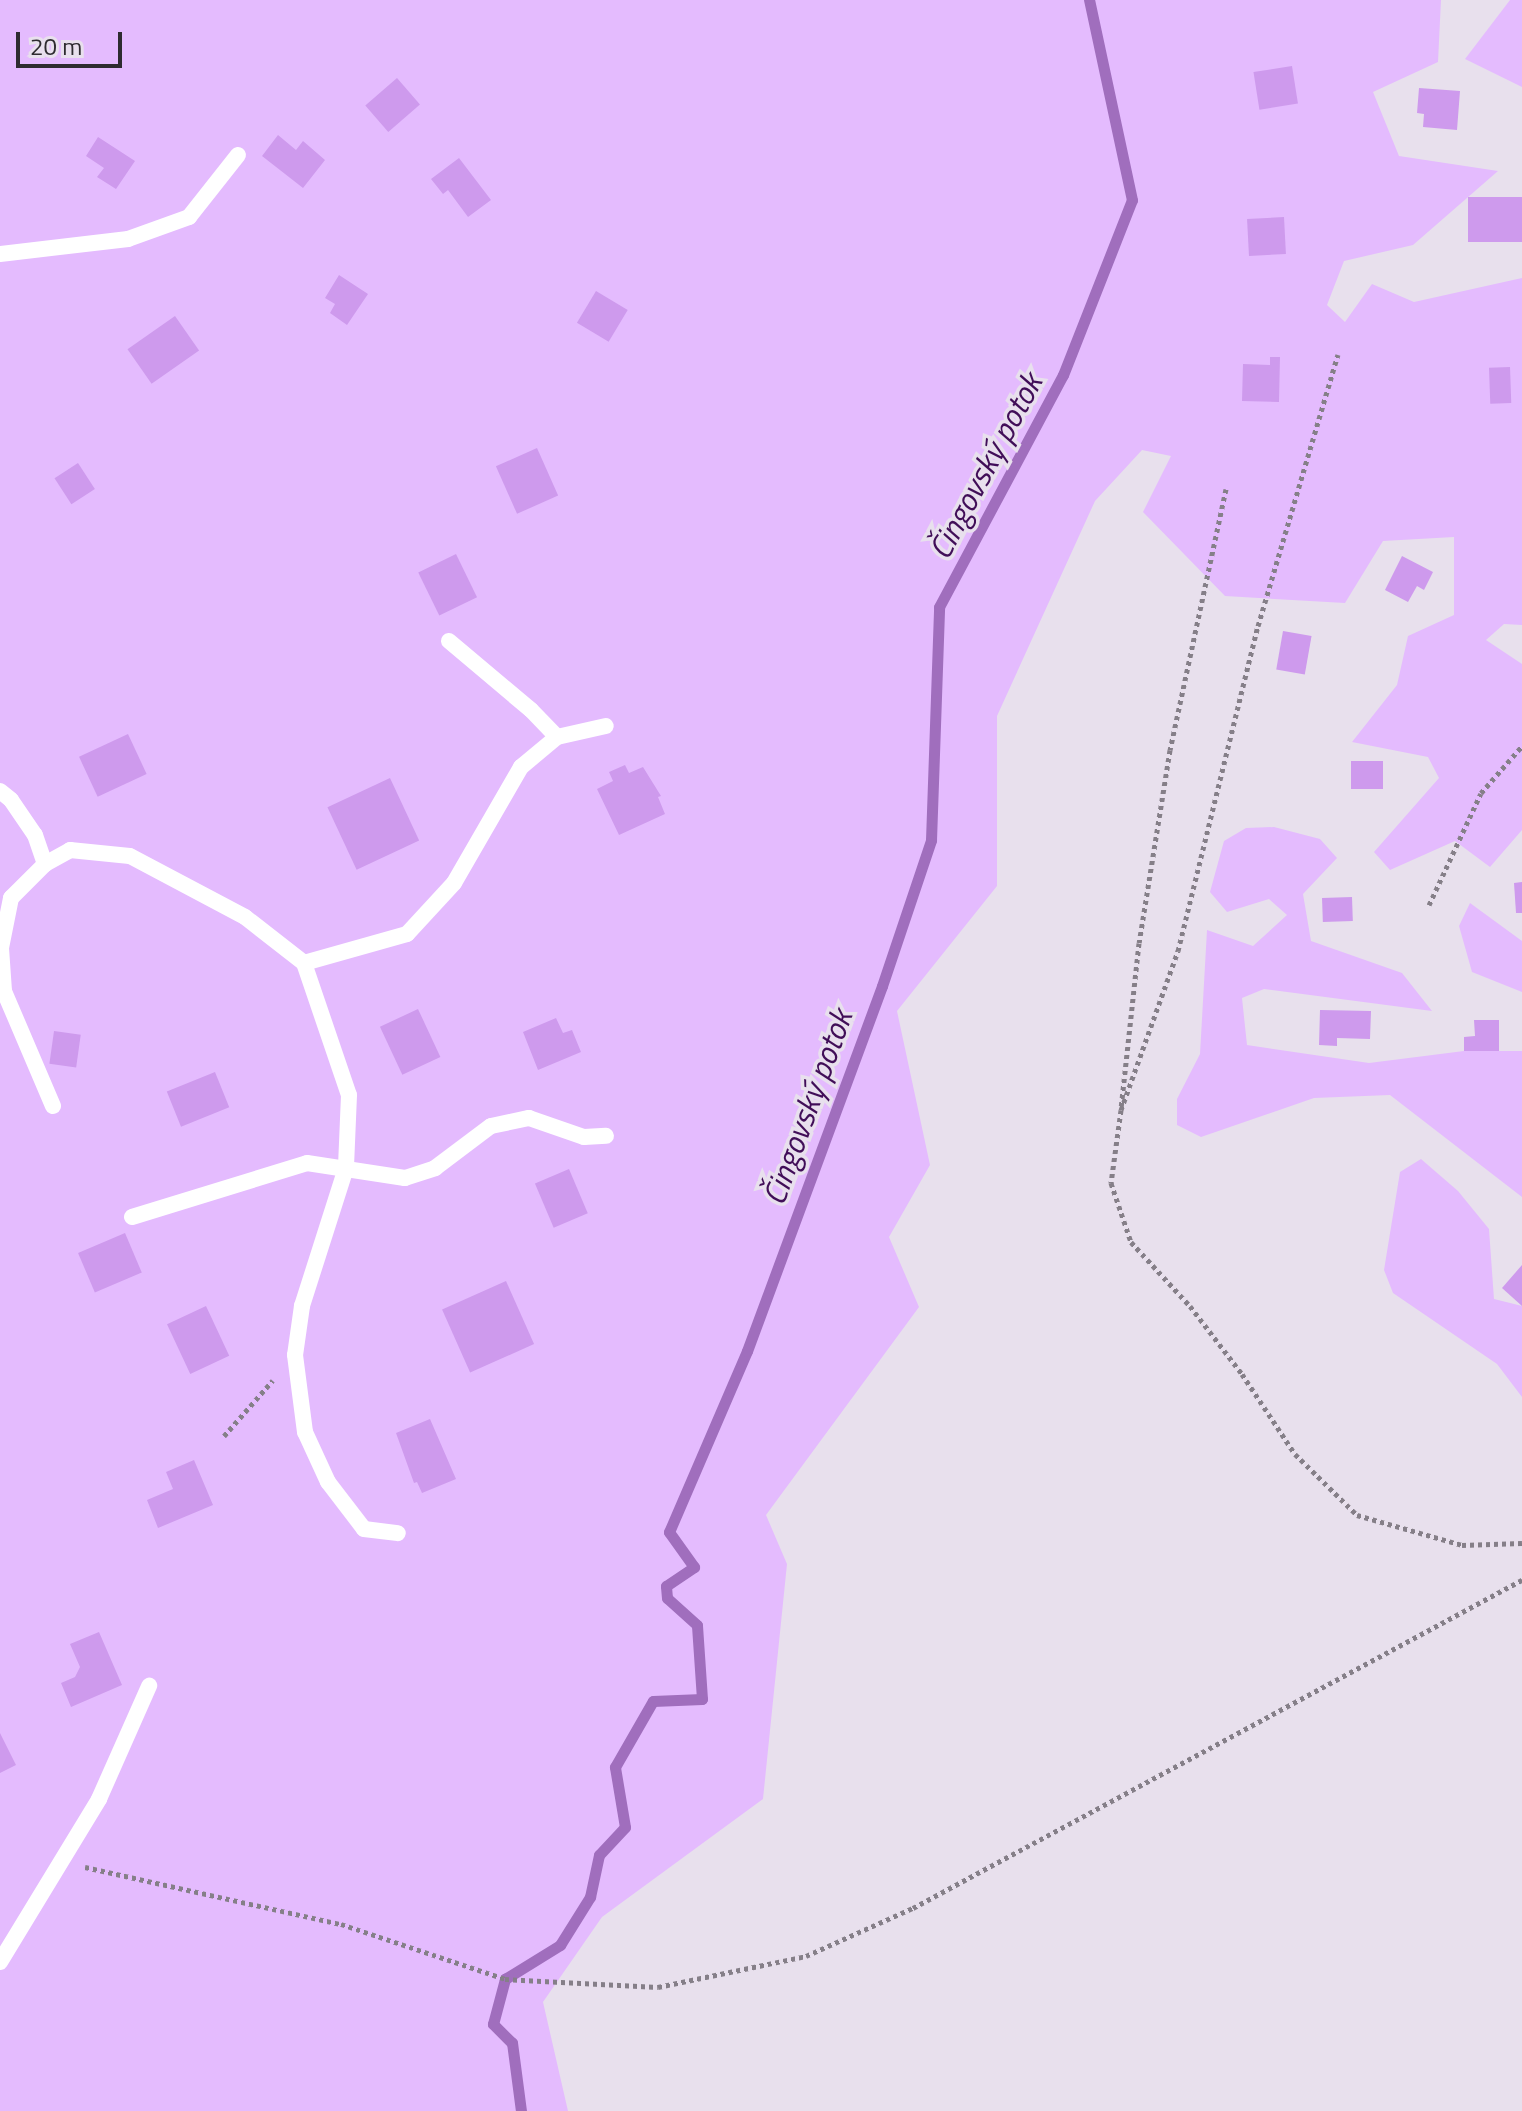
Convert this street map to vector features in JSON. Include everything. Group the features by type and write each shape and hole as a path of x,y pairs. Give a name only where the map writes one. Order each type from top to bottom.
{"lane":[{"path":"0,254 128,239 189,217 238,155"},
{"path":"449,641 531,710 557,737"},
{"path":"304,963 407,934 454,883 521,767 557,737 606,726"},
{"path":"0,791 11,800 35,835 45,864"},
{"path":"53,1106 4,991 1,948 5,902 45,864 70,850 130,856 245,917 304,963 349,1095 346,1168 302,1306 295,1355 305,1432 328,1482 364,1529 398,1533"},
{"path":"132,1217 307,1163 405,1178 435,1168 491,1126 529,1118 584,1137 606,1136"},
{"path":"0,1962 99,1799 149,1686"}],"path":[{"path":"1121,1110 1178,951 1258,626 1338,355"},
{"path":"1226,489 1170,750 1139,943 1111,1183 1131,1242 1190,1306 1225,1351 1295,1454 1357,1515 1462,1545 1522,1543"},
{"path":"1429,905 1481,793 1522,746"},
{"path":"224,1436 295,1355"},
{"path":"61,1862 341,1924 505,1979 658,1987 806,1956 913,1908 1522,1580"}],"shaded area":[{"path":"0,0 1441,0 1438,62 1373,92 1399,156 1498,171 1413,245 1344,261 1327,305 1345,322 1372,284 1414,302 1522,278 1522,625 1504,624 1486,640 1522,664 1522,830 1490,867 1455,841 1390,870 1374,852 1439,778 1428,757 1352,742 1397,685 1408,636 1454,615 1454,537 1383,541 1345,603 1225,596 1143,512 1171,456 1142,450 1095,501 997,716 997,886 897,1011 930,1165 889,1237 919,1307 766,1515 787,1564 763,1799 602,1917 543,2002 568,2111 0,2111"},
{"path":"1510,0 1522,0 1522,87 1465,59"},
{"path":"1274,827 1320,839 1337,858 1303,894 1311,941 1402,973 1432,1011 1264,989 1242,998 1247,1045 1369,1063 1464,1051 1522,1051 1522,1197 1390,1095 1314,1098 1201,1137 1177,1125 1177,1099 1200,1054 1207,930 1253,946 1287,915 1269,899 1227,912 1210,892 1224,841 1246,828"},
{"path":"1470,903 1522,941 1522,992 1472,972 1459,926"},
{"path":"1421,1159 1458,1191 1489,1229 1494,1299 1522,1306 1522,1397 1497,1364 1393,1293 1384,1270 1400,1172"}],"building":[{"path":"1292,66 1298,104 1259,110 1253,72"},
{"path":"397,78 420,104 388,132 365,106"},
{"path":"1419,88 1460,91 1457,130 1423,127 1424,114 1417,113"},
{"path":"278,135 296,150 303,141 325,160 303,188 262,156"},
{"path":"98,137 135,161 116,189 97,177 104,168 86,156"},
{"path":"459,158 491,200 468,217 448,190 443,194 431,179"},
{"path":"1468,197 1522,197 1522,242 1468,242"},
{"path":"1284,217 1286,254 1249,256 1247,219"},
{"path":"339,275 368,294 347,325 330,313 335,304 325,298"},
{"path":"596,291 628,310 609,342 577,323"},
{"path":"175,316 199,350 152,384 127,349"},
{"path":"1270,357 1280,357 1279,402 1242,401 1243,364 1270,365"},
{"path":"1510,367 1511,403 1490,404 1489,368"},
{"path":"537,448 558,496 517,514 496,466"},
{"path":"78,463 95,489 71,504 55,478"},
{"path":"456,554 477,597 439,616 418,572"},
{"path":"1402,556 1433,572 1424,590 1417,586 1408,602 1385,590"},
{"path":"1283,631 1312,636 1305,674 1276,669"},
{"path":"128,734 147,774 98,797 79,757"},
{"path":"1351,761 1383,761 1383,789 1351,789"},
{"path":"625,765 629,773 643,767 661,796 658,797 665,814 619,835 597,789 613,781 609,772"},
{"path":"390,778 419,841 357,870 327,807"},
{"path":"1522,882 1522,913 1516,913 1514,883"},
{"path":"1352,897 1353,921 1323,922 1322,898"},
{"path":"418,1009 440,1057 402,1075 380,1027"},
{"path":"1320,1010 1371,1011 1370,1039 1337,1038 1337,1046 1319,1045"},
{"path":"556,1018 563,1033 572,1030 581,1052 538,1070 523,1032"},
{"path":"1474,1020 1499,1020 1499,1051 1464,1051 1464,1037 1475,1036"},
{"path":"54,1031 81,1035 76,1067 49,1064"},
{"path":"215,1072 229,1107 181,1127 167,1091"},
{"path":"569,1169 588,1213 554,1228 535,1183"},
{"path":"125,1233 142,1273 95,1293 78,1253"},
{"path":"1522,1265 1522,1306 1502,1288"},
{"path":"506,1281 534,1344 470,1373 442,1309"},
{"path":"206,1306 229,1356 190,1374 167,1324"},
{"path":"430,1419 456,1479 422,1493 417,1482 414,1483 396,1433"},
{"path":"194,1460 213,1505 158,1528 147,1500 173,1489 166,1472"},
{"path":"99,1632 122,1685 71,1707 61,1683 75,1677 80,1667 70,1644"},
{"path":"0,1733 16,1765 0,1773"}],"waterway":[{"name":"Čingovský potok","path":"521,2111 512,2043 493,2024 505,1979 560,1945 590,1897 599,1855 625,1827 615,1767 653,1701 702,1699 697,1625 667,1598 666,1586 694,1567 669,1532 747,1351 882,986 931,840 939,607 1063,375 1132,200 1089,0"}]}
